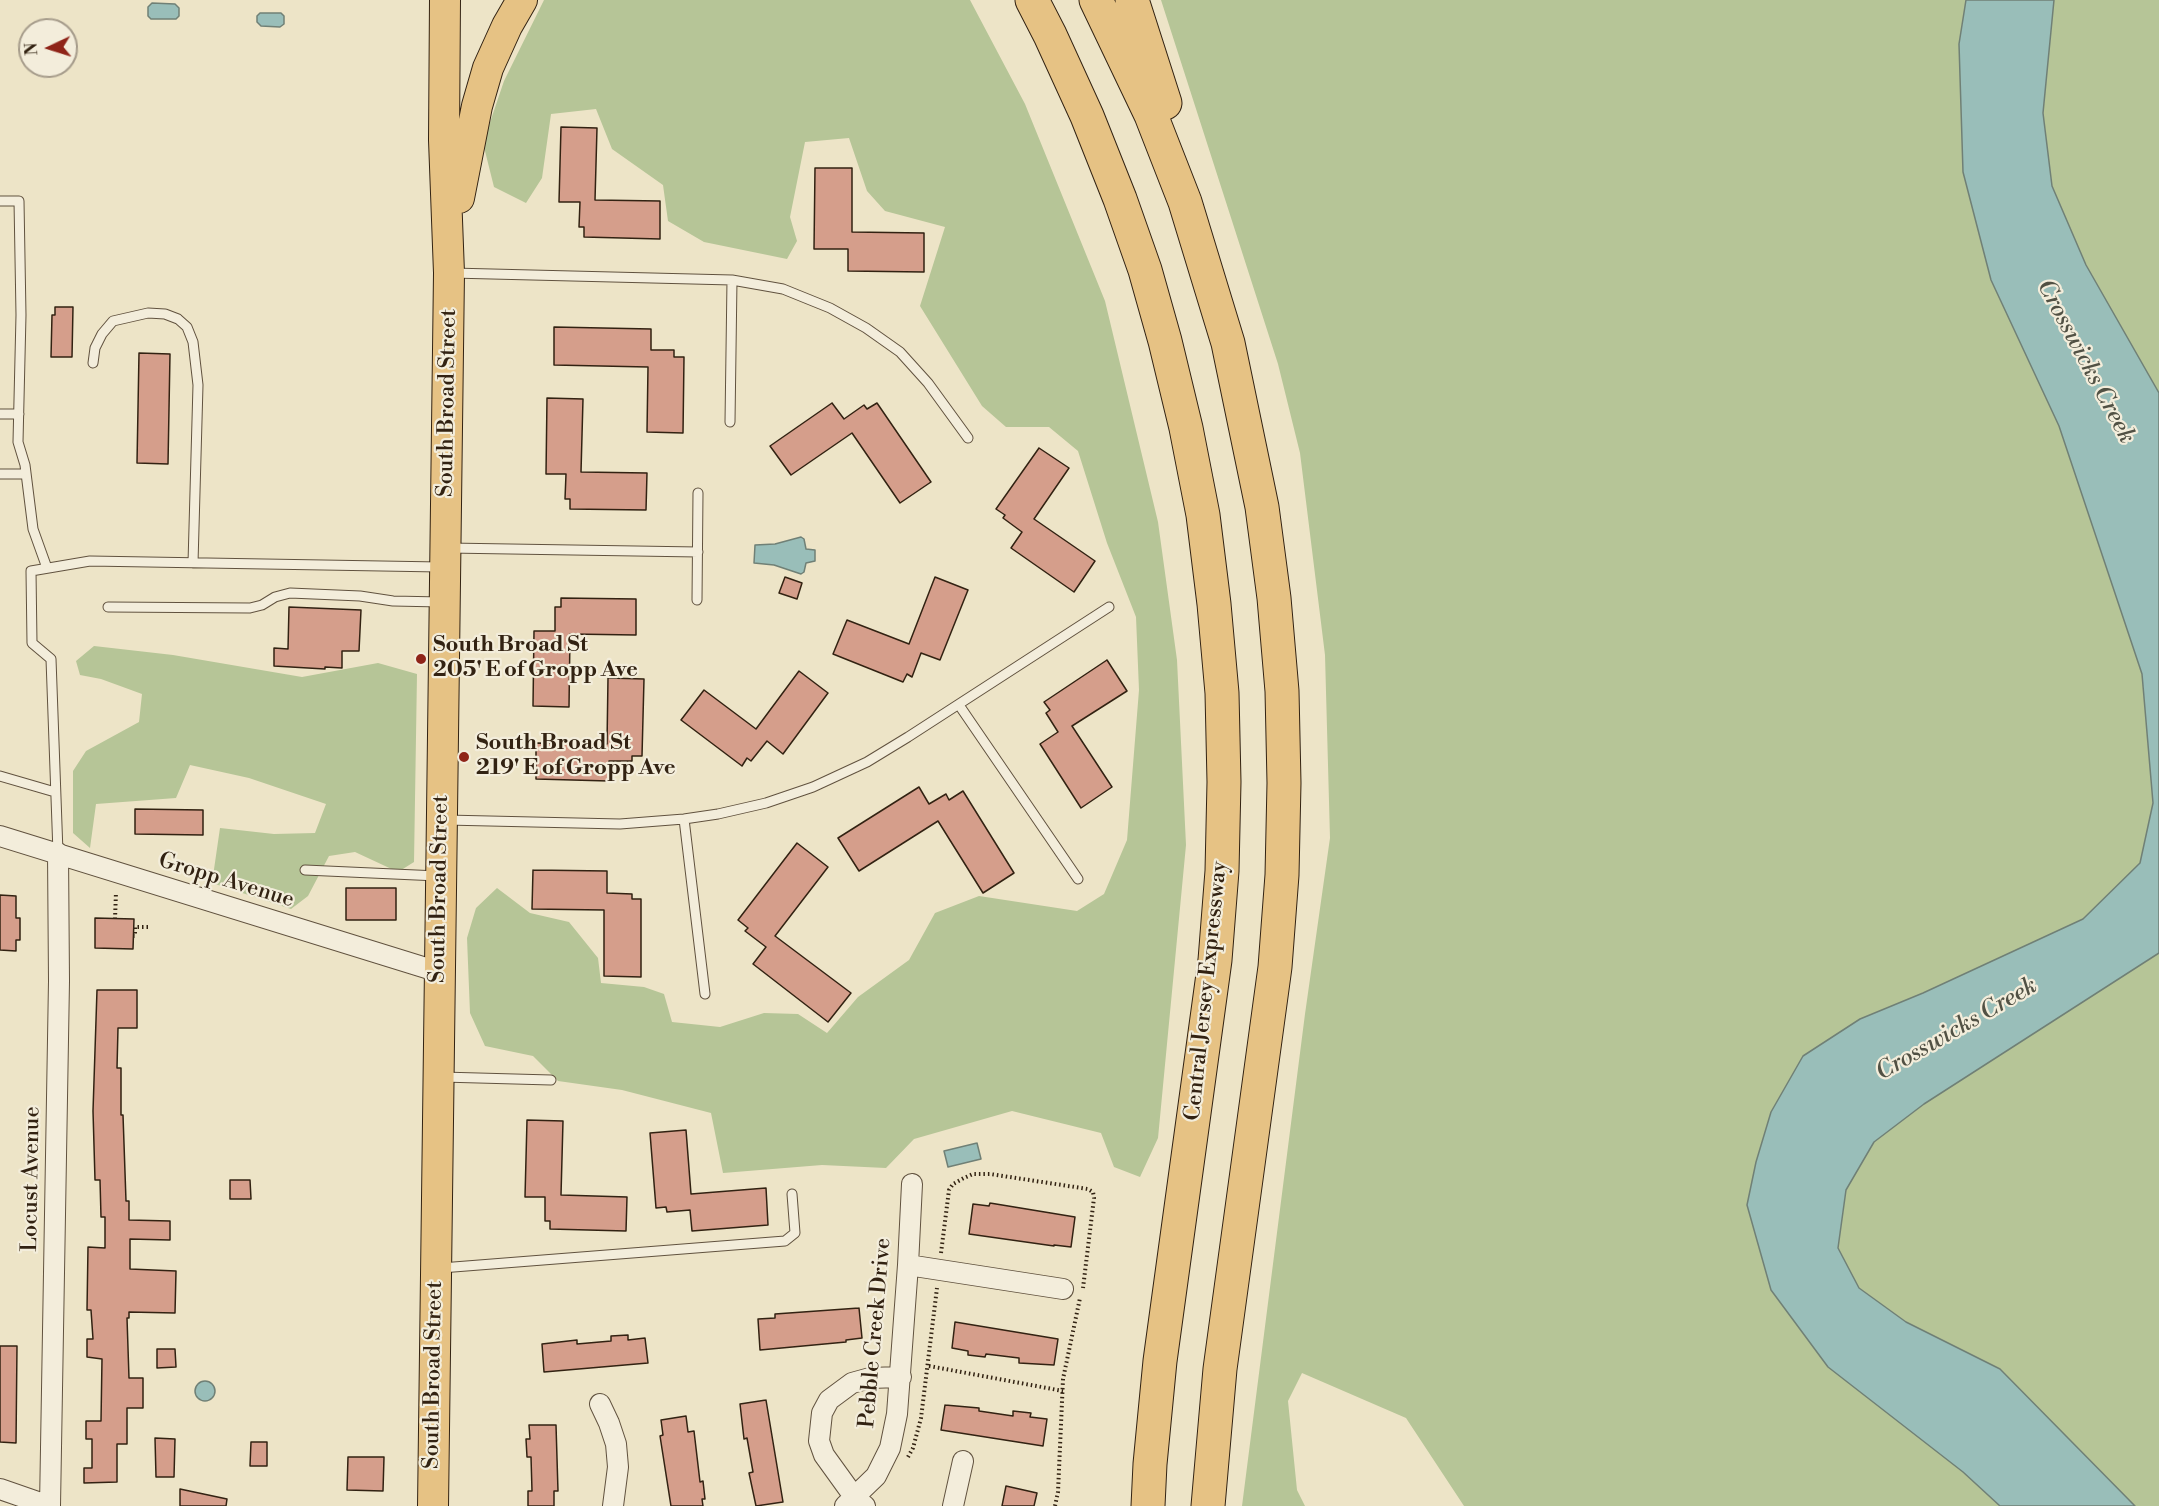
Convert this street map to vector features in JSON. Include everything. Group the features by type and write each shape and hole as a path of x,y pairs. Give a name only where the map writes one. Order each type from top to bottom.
{"highway":[{"path":"1009,0 1065,102 1144,270"},
{"name":"Central Jersey Expressway","path":"1032,0 1087,116 1120,199 1165,341 1184,417 1203,515 1222,693 1224,782 1222,871 1215,960 1160,1361 1148,1506"},
{"path":"1096,0 1150,115 1185,202 1228,343 1262,507 1278,645 1284,783 1282,875 1275,967 1220,1369 1208,1506"},
{"path":"1132,0 1166,109 1185,202"}],"main road":[{"name":"South Broad Street","path":"433,1506 438,972 449,273 444,140 445,0"},
{"name":"South Broad Street","path":"449,273 461,180 477,106 488,68 522,0"}],"street":[{"name":"Gropp Avenue","path":"0,836 438,972"},
{"name":"Locust Avenue","path":"50,1506 59,981 58,853"},
{"name":"Pebble Creek Drive","path":"855,1503 876,1476 890,1448 897,1414 912,1184"},
{"path":"908,1265 1063,1289"},
{"path":"855,1503 824,1455 819,1441 822,1413 829,1400 852,1383 870,1378 901,1377"},
{"path":"600,1404 616,1444 618,1467 613,1506"},
{"path":"953,1506 963,1461"},
{"path":"0,1489 50,1506"}],"lane":[{"path":"0,201 19,201 21,315 18,442 26,474 33,529 47,568"},
{"path":"449,273 732,280 783,289 830,308 866,328 900,352 928,383 968,438"},
{"path":"730,422 732,280"},
{"path":"93,363 95,348 102,334 113,321 148,313 165,314 178,319 187,327 193,342 198,386 193,563"},
{"path":"0,414 19,414"},
{"path":"0,474 26,474"},
{"path":"697,600 699,493"},
{"path":"58,853 51,659 32,642 31,571 90,561 193,563 698,552"},
{"path":"108,607 250,608 262,605 274,597 290,593 360,596 393,601 445,602"},
{"path":"441,819 620,824 684,819 766,803 813,788 867,762 1109,607"},
{"path":"959,705 1078,879"},
{"path":"0,776 56,792"},
{"path":"684,819 705,994"},
{"path":"306,870 440,876"},
{"path":"437,1077 551,1080"},
{"path":"435,1269 785,1241 795,1233 792,1194"}],"path":[{"path":"115,919 116,892"},
{"path":"134,936 135,927 148,927"},
{"path":"904,1464 913,1448 921,1418 929,1366 938,1269 949,1190 953,1184 974,1174 990,1174 1088,1189 1093,1192 1094,1198 1085,1277 1062,1391 1056,1506"},
{"path":"929,1366 1062,1391"}],"green space":[{"path":"544,0 970,0 1025,104 1105,301 1158,522 1177,660 1186,845 1158,1138 1140,1177 1114,1167 1101,1133 1012,1111 914,1139 886,1168 822,1165 723,1173 711,1113 622,1090 558,1081 533,1056 485,1046 470,1013 467,938 476,908 497,888 530,913 569,922 598,958 601,983 644,987 664,994 672,1022 720,1027 764,1013 798,1014 827,1033 858,997 909,960 935,913 979,896 1077,911 1104,894 1127,840 1139,690 1136,617 1107,543 1078,451 1049,427 1006,427 982,406 920,306 945,227 885,211 867,191 849,138 805,142 790,217 797,241 787,259 704,242 668,221 663,185 612,149 596,109 551,114 542,178 526,203 494,187 483,143 504,81"},
{"path":"1161,0 1966,0 1959,44 1991,280 2059,426 2142,674 2153,803 2140,863 2083,919 1923,993 1860,1019 1756,1162 1963,1472 2000,1506 1464,1506 1406,1418 1302,1373 1288,1401 1297,1490 1305,1506 1242,1506 1330,838 1325,655 1300,453 1278,364"},
{"path":"2054,0 2159,0 2159,393 2086,265 2052,186 2043,113"},
{"path":"94,646 173,655 302,677 378,663 417,674 414,862 398,872 355,852 329,856 308,896 291,909 212,883 220,828 274,834 315,833 326,804 249,778 190,765 176,798 96,804 90,848 73,833 73,771 86,751 139,722 142,694 101,679 80,675 76,661"},
{"path":"2159,953 2159,1506 2135,1506 2000,1369 1906,1322 1859,1288 1838,1248 1846,1190 1874,1142 1924,1104"}],"water":[{"name":"Crosswicks Creek","path":"1966,0 2054,0 2043,113 2052,186 2086,265 2159,393 2159,953 1924,1104 1874,1142 1846,1190 1838,1248 1859,1288 1906,1322 2000,1369 2135,1506 2000,1506 1963,1472 1828,1367 1771,1290 1747,1205 1756,1162 1771,1112 1803,1056 1860,1019 1923,993 2083,919 2140,863 2153,803 2142,674 2059,426 1991,280 1963,172 1959,44"},
{"path":"152,3 175,4 179,8 179,16 176,19 151,19 148,16 148,7"},
{"path":"260,13 281,13 284,16 284,24 280,27 261,26 257,22 257,16"},
{"path":"801,537 804,539 806,549 815,550 815,561 806,563 804,572 801,574 774,565 754,563 755,545 775,544"},
{"path":"977,1143 981,1159 948,1167 944,1151"},
{"path":"201,1381 209,1381 215,1387 215,1395 209,1401 201,1401 195,1395 195,1387"}],"building":[{"path":"561,127 597,128 595,200 660,201 660,239 584,237 584,227 579,227 580,202 559,202"},
{"path":"815,168 852,168 852,232 924,233 924,272 848,271 848,249 814,249"},
{"path":"55,307 73,307 72,357 51,357 52,315 55,315"},
{"path":"554,327 651,329 651,350 674,350 674,357 684,357 683,433 647,432 648,367 554,365"},
{"path":"139,353 170,354 168,464 137,463"},
{"path":"547,398 583,399 581,472 647,473 646,510 570,509 570,499 565,499 566,474 546,474"},
{"path":"832,403 844,419 864,405 867,409 877,403 931,482 900,503 852,433 791,475 770,446"},
{"path":"1039,448 1069,468 1034,519 1095,561 1074,592 1011,548 1022,532 1003,518 1005,515 996,509"},
{"path":"785,577 802,583 797,599 779,593"},
{"path":"935,577 968,590 940,660 921,653 912,677 907,674 903,682 833,654 847,620 909,644"},
{"path":"561,598 636,599 636,635 570,634 569,707 533,706 534,631 555,631 555,607 561,607"},
{"path":"289,607 361,610 359,651 342,651 342,668 274,666 274,648 288,649"},
{"path":"1107,660 1127,691 1072,726 1112,787 1081,808 1040,744 1058,732 1046,713 1050,710 1044,702"},
{"path":"799,671 828,693 783,754 767,741 751,761 747,758 742,766 681,720 704,690 756,729"},
{"path":"608,678 644,679 642,756 632,756 632,761 609,761 609,781 536,779 536,743 607,744"},
{"path":"919,787 929,804 946,794 949,800 963,791 1014,873 983,893 938,821 859,871 838,838"},
{"path":"135,809 203,810 203,835 135,834"},
{"path":"797,843 828,867 775,936 851,993 828,1022 753,964 766,947 745,931 748,928 738,920"},
{"path":"533,870 607,871 607,893 632,894 632,899 641,899 641,977 604,976 604,910 532,909"},
{"path":"346,888 396,888 396,920 346,920"},
{"path":"0,895 16,896 16,918 20,918 20,940 16,940 16,951 0,950"},
{"path":"95,918 134,919 133,949 95,948"},
{"path":"97,990 137,990 137,1028 118,1028 117,1068 121,1068 126,1201 129,1201 129,1220 170,1221 170,1240 130,1239 130,1269 176,1271 175,1313 129,1312 129,1318 127,1318 129,1378 143,1378 143,1408 127,1408 127,1444 117,1444 117,1482 84,1483 84,1468 92,1468 92,1439 86,1439 86,1421 101,1421 102,1359 87,1357 87,1339 93,1339 91,1310 87,1310 88,1247 105,1248 105,1217 101,1217 100,1180 95,1180 93,1111"},
{"path":"527,1120 563,1121 561,1195 627,1197 626,1231 550,1229 550,1221 545,1221 545,1197 525,1197"},
{"path":"686,1130 691,1194 766,1188 768,1225 692,1231 690,1210 667,1212 666,1207 656,1208 650,1133"},
{"path":"230,1180 250,1180 251,1199 230,1199"},
{"path":"990,1203 1075,1217 1071,1247 969,1234 973,1204 989,1206"},
{"path":"859,1308 862,1338 846,1340 846,1342 760,1350 758,1319 775,1318 775,1314"},
{"path":"955,1322 1058,1339 1054,1365 1019,1363 1019,1358 986,1354 985,1357 968,1355 968,1351 952,1348"},
{"path":"628,1335 628,1340 645,1338 648,1363 544,1372 542,1344 577,1340 577,1344 611,1341 611,1336"},
{"path":"0,1346 17,1346 16,1443 0,1442"},
{"path":"157,1349 175,1349 176,1367 157,1368"},
{"path":"766,1400 783,1502 756,1506 749,1473 753,1472 747,1438 744,1439 740,1404"},
{"path":"945,1405 979,1408 979,1411 1013,1416 1013,1411 1031,1413 1030,1417 1047,1419 1043,1446 941,1430"},
{"path":"686,1416 688,1432 694,1431 700,1482 703,1481 705,1499 702,1499 703,1506 671,1506 660,1436 663,1435 661,1420"},
{"path":"529,1425 556,1425 558,1491 554,1491 554,1506 528,1506 528,1491 532,1491 531,1457 527,1457 526,1439 530,1439"},
{"path":"155,1438 175,1439 174,1477 156,1477"},
{"path":"251,1442 267,1442 267,1466 250,1466"},
{"path":"348,1457 384,1457 383,1491 347,1490"},
{"path":"1006,1486 1037,1493 1034,1506 1002,1506"},
{"path":"180,1489 227,1499 226,1506 180,1506"}],"place":[{"name":"South Broad St 205' E of Gropp Ave","path":"421,659"},
{"name":"South Broad St 219' E of Gropp Ave","path":"464,757"}]}
